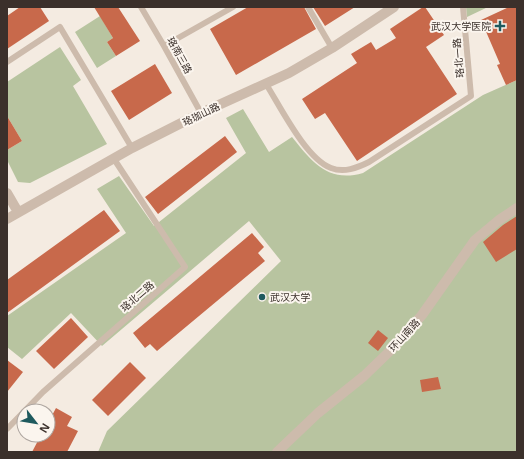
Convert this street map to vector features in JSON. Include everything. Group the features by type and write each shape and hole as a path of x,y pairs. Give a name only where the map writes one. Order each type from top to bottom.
{"street":[{"name":"珞珈山路","path":"7,219 132,148 201,113 289,73 332,48 394,7"},
{"path":"7,193 18,212"},
{"name":"环山南路","path":"277,452 318,413 364,376 392,349 422,315 475,240 499,220 517,208"}],"lane":[{"name":"珞南三路","path":"141,7 201,113"},
{"path":"164,46 234,7"},
{"path":"308,7 332,48"},
{"name":"珞北一路","path":"266,84 303,143 312,154 326,166 339,170 357,168 471,96 464,7"},
{"path":"7,62 60,27 132,148"},
{"name":"珞北二路","path":"7,429 43,392 185,267 114,159"}],"green space":[{"path":"466,7 488,7 467,17"},
{"path":"100,16 113,38 107,42 116,56 97,68 75,32"},
{"path":"60,47 81,80 73,86 107,144 30,183 18,182 7,160 7,150 22,141 7,116 7,82"},
{"path":"517,80 517,452 98,452 107,431 281,261 249,221 102,346 71,313 22,359 7,347 7,316 126,233 97,189 119,176 154,226 246,153 226,118 243,109 269,152 292,137 307,155 322,168 330,173 351,175 363,173 483,95"}],"building":[{"path":"20,7 40,7 49,21 7,49 7,16"},
{"path":"94,7 118,7 140,41 116,56 107,42 113,38"},
{"path":"248,7 304,7 316,29 236,75 210,29"},
{"path":"313,7 355,7 325,26"},
{"path":"425,7 444,35 426,47 457,94 357,161 325,113 315,119 302,99 357,63 351,54 371,42 376,50 396,38 390,29"},
{"path":"509,7 517,7 517,80 506,85 497,65 500,64 481,20"},
{"path":"155,64 172,93 129,120 111,91"},
{"path":"7,116 22,141 7,150"},
{"path":"225,136 237,152 158,214 145,197"},
{"path":"104,210 120,231 7,313 7,280"},
{"path":"517,216 517,249 496,262 483,242 503,225"},
{"path":"252,233 264,247 258,253 265,261 157,351 150,344 145,348 133,333"},
{"path":"71,318 88,337 54,369 36,351"},
{"path":"378,330 388,338 378,351 368,343"},
{"path":"7,360 23,372 7,392"},
{"path":"130,362 146,378 108,416 92,400"},
{"path":"438,377 441,389 422,392 420,380"},
{"path":"56,408 72,417 67,426 78,431 67,452 32,452 37,443 56,443"}],"place":[{"name":"武汉大学医院","path":"500,26"},
{"name":"武汉大学","path":"262,297"}]}
